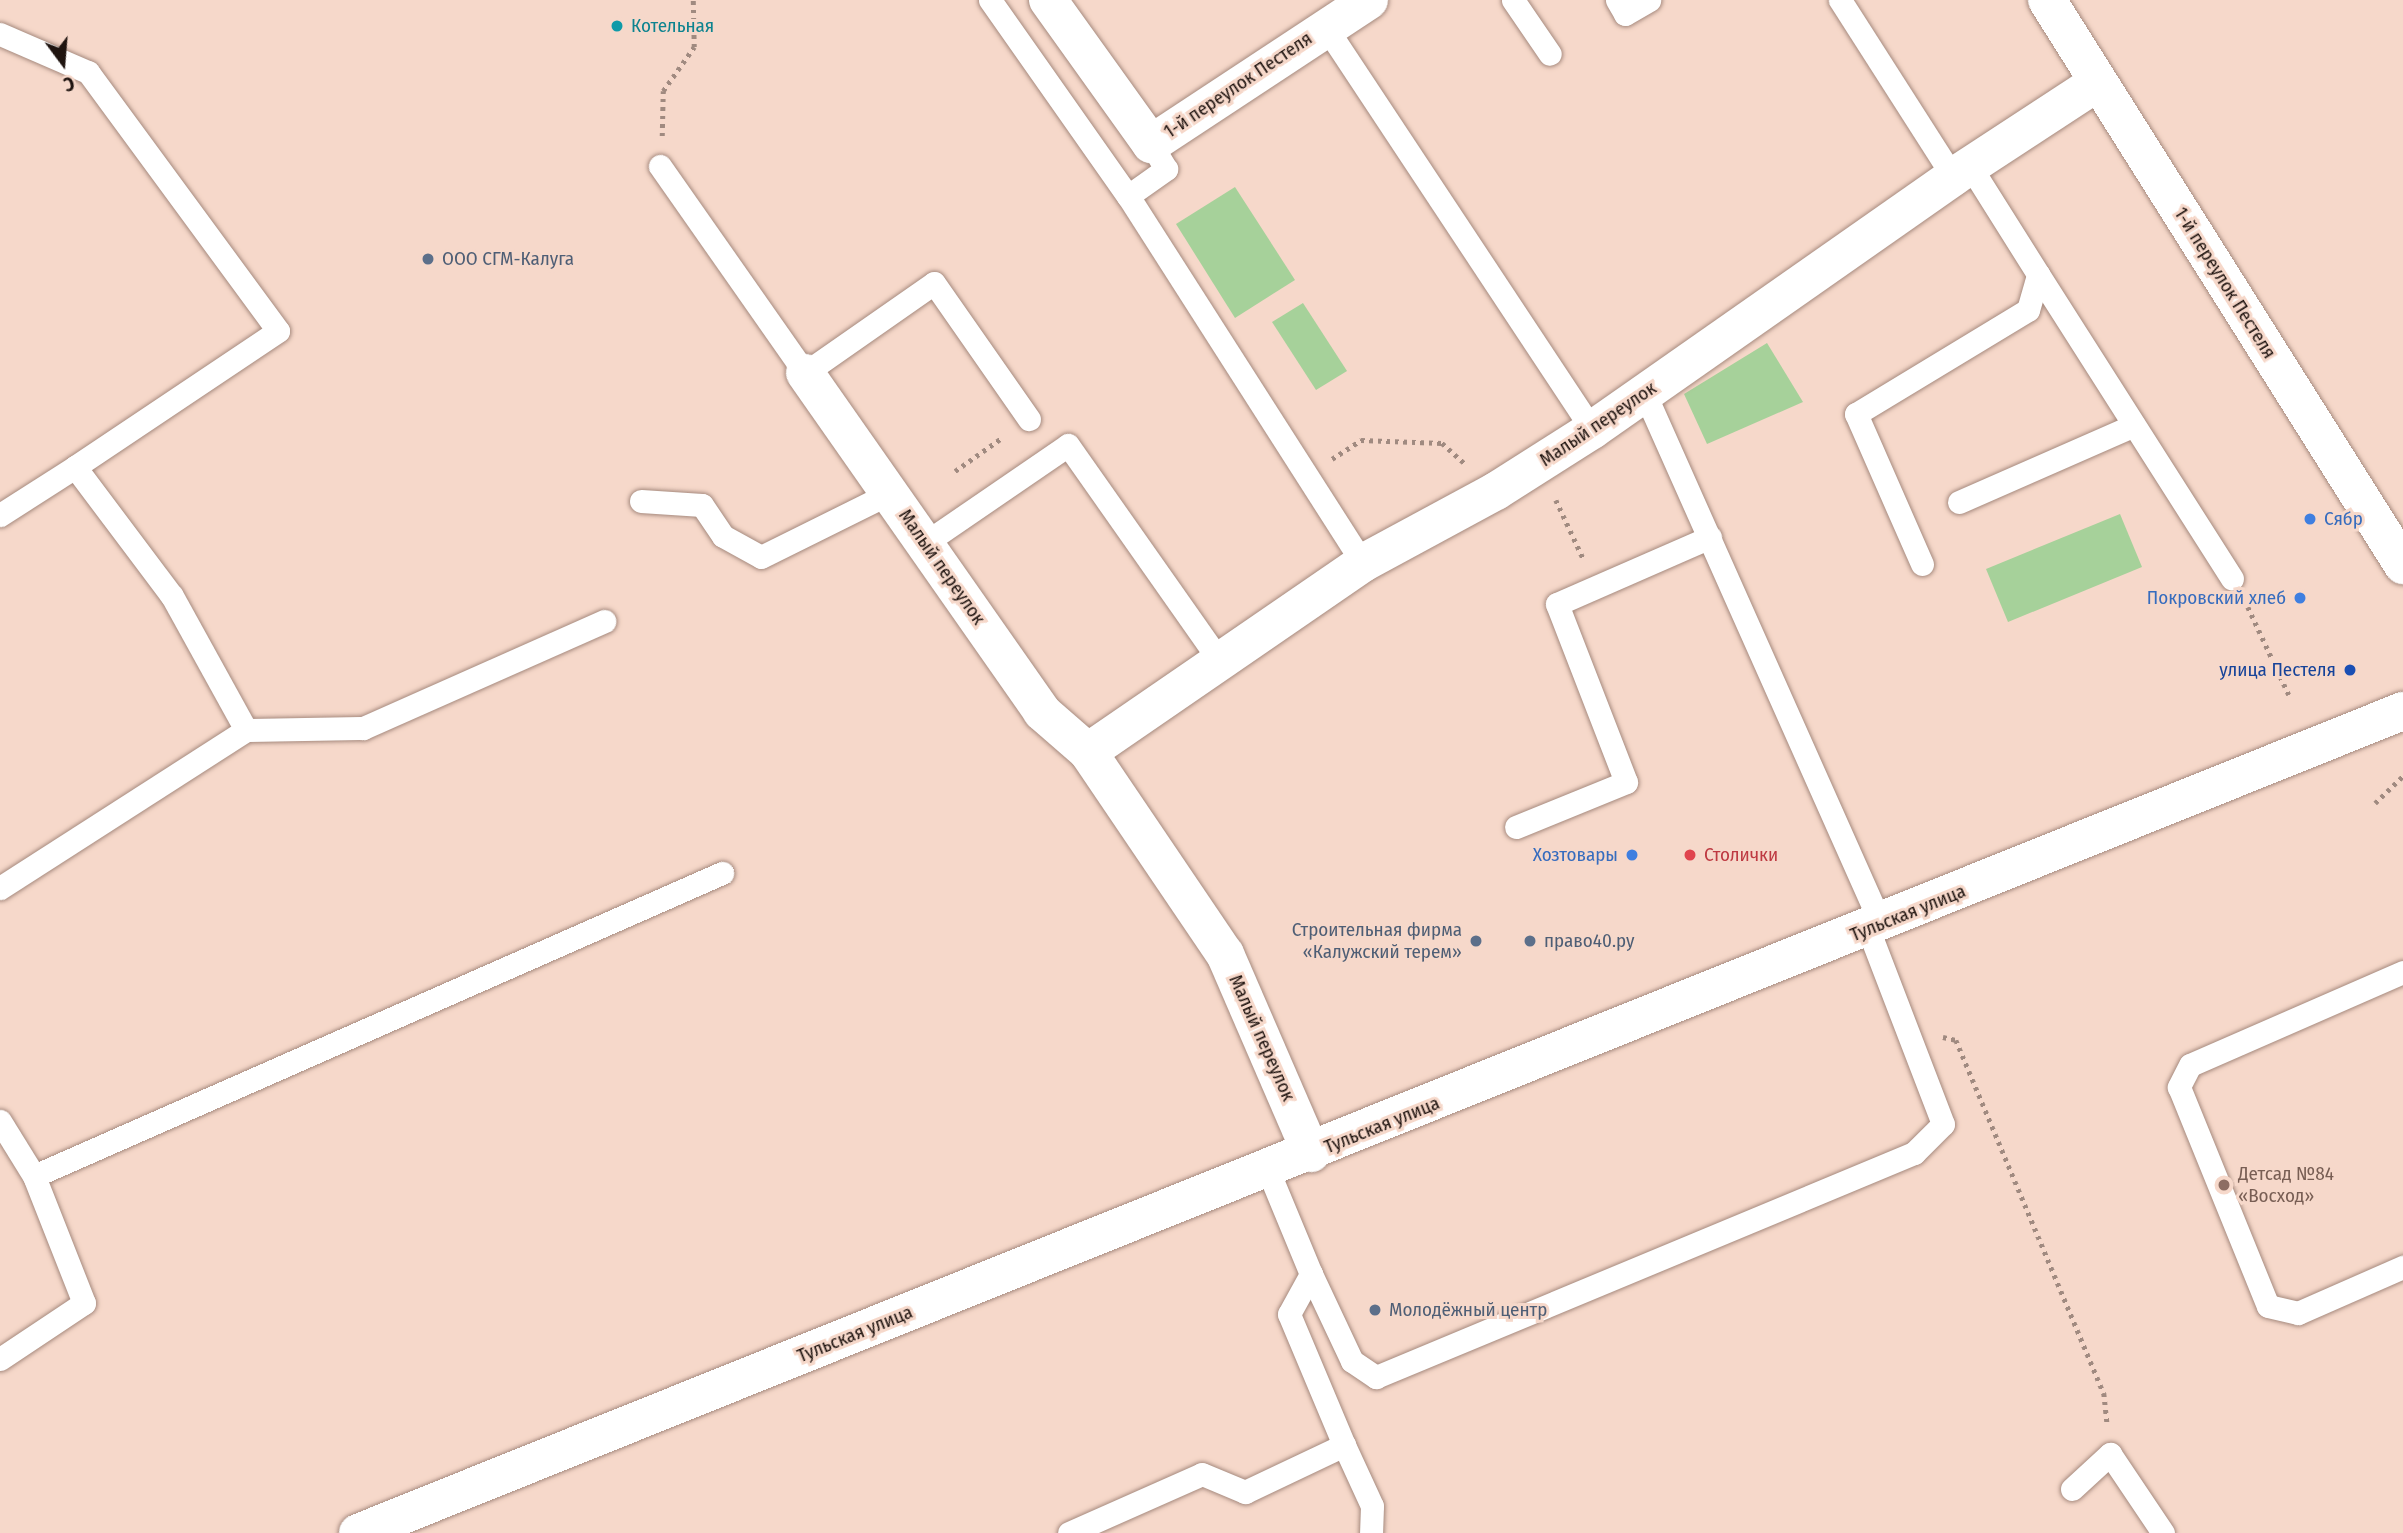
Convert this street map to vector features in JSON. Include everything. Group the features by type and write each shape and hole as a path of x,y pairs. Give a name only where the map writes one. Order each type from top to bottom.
{"street":[{"name":"1-й переулок Пестеля","path":"1048,0 1151,144 1325,26 1368,0"},
{"name":"1-й переулок Пестеля","path":"2047,0 2403,565"},
{"name":"Малый переулок","path":"1088,752 1363,563 1496,491 1592,430 1961,171 2098,82"},
{"name":"Малый переулок","path":"805,373 1042,712 1088,752 1225,954 1311,1153"},
{"name":"Тульская улица","path":"380,1529 2403,711"}],"lane":[{"path":"990,0 1128,196 1363,563"},
{"path":"1513,0 1550,54"},
{"path":"1617,0 1625,14 1649,0"},
{"path":"1840,0 2038,274 2232,579"},
{"path":"1325,26 1592,430"},
{"path":"0,34 88,72 278,331 0,515"},
{"path":"1128,196 1166,169 1151,144"},
{"path":"660,166 805,373 934,283 1029,419"},
{"path":"1922,564 1856,414 2028,310 2038,274"},
{"path":"1268,1170 1311,1274 1352,1361 1376,1377 1914,1153 1943,1124 1902,1024 1874,926 1710,537 1644,394"},
{"path":"1959,502 2134,425"},
{"path":"925,543 1068,445 1220,661"},
{"path":"75,467 172,596 246,730"},
{"path":"642,501 702,505 723,536 761,557 890,493"},
{"path":"1516,827 1626,782 1557,604 1710,537"},
{"path":"0,888 246,730 363,728 604,621"},
{"path":"34,1176 722,873"},
{"path":"2403,972 2190,1065 2179,1087 2269,1306 2298,1313 2403,1267"},
{"path":"0,1121 34,1176 84,1303 0,1359"},
{"path":"1311,1274 1289,1314 1372,1506 1371,1533"},
{"path":"1069,1533 1202,1474 1245,1492 1344,1445"},
{"path":"2073,1489 2110,1454 2163,1533"}],"path":[{"path":"660,166 663,91 694,47 693,0"},
{"path":"955,471 1029,419"},
{"path":"1326,506 1330,460 1361,440 1441,443 1496,491"},
{"path":"1536,466 1563,512 1596,587"},
{"path":"2232,579 2289,695"},
{"path":"2375,803 2403,776"},
{"path":"1902,1024 1956,1040 2104,1393 2110,1454"}],"green space":[{"path":"1235,187 1295,280 1235,318 1176,224"},
{"path":"1303,303 1347,371 1316,390 1272,322"},
{"path":"1767,343 1803,402 1707,444 1684,394"},
{"path":"2120,514 2142,567 2008,622 1986,569"}],"place":[{"name":"Котельная","path":"617,26"},
{"name":"ООО СГМ-Калуга","path":"428,259"},
{"name":"Сябр","path":"2310,519"},
{"name":"Покровский хлеб","path":"2300,598"},
{"name":"улица Пестеля","path":"2350,670"},
{"name":"Хозтовары","path":"1632,855"},
{"name":"Столички","path":"1690,855"},
{"name":"Строительная фирма «Калужский терем»","path":"1476,941"},
{"name":"право40.ру","path":"1530,941"},
{"name":"Детсад №84 «Восход»","path":"2224,1185"},
{"name":"Молодёжный центр","path":"1375,1310"}]}
